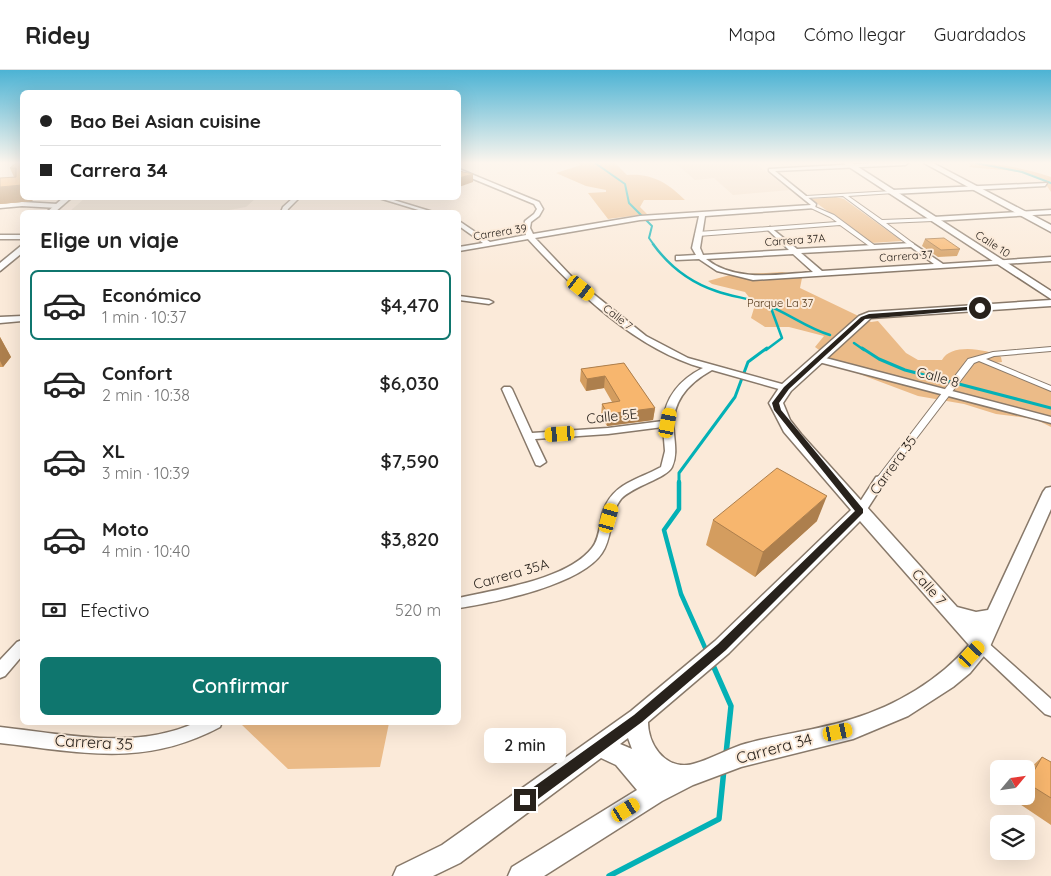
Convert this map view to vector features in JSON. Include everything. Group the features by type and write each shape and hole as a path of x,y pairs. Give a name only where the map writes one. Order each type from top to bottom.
{"main road":[{"name":"Calle 10","path":"905,201 1051,296"},
{"path":"999,201 1051,229"}],"street":[{"path":"57,210 66,201"},
{"path":"0,206 22,204 57,210 73,201"},
{"path":"284,210 293,201"},
{"path":"391,201 423,210"},
{"path":"530,237 527,228 528,221 537,215 540,209 537,203 531,201"},
{"path":"809,201 814,206 813,208 832,216 874,247"},
{"path":"852,201 940,265"},
{"name":"Carrera 39","path":"461,249 642,218 813,208"},
{"path":"882,222 1051,212"},
{"path":"702,215 696,248 702,258"},
{"path":"698,234 842,223"},
{"path":"461,224 489,244"},
{"path":"770,228 797,251 818,273"},
{"path":"0,237 20,237"},
{"name":"Calle 7","path":"530,237 568,278 643,338 669,353 710,368 786,388 776,403 778,410 860,511 981,645 1051,709"},
{"path":"0,257 20,239"},
{"name":"Carrera 37A","path":"679,258 912,245"},
{"path":"0,268 20,250"},
{"name":"Carrera 37","path":"702,258 726,272 764,279 818,273 1051,259"},
{"path":"461,298 489,302"},
{"path":"786,388 863,318 869,316 1051,303"},
{"path":"0,320 20,319"},
{"path":"978,358 994,354 1051,349"},
{"path":"978,358 1051,389"},
{"name":"Carrera 35","path":"638,718 722,647 860,511 880,480 971,361 978,358"},
{"name":"Calle 8","path":"818,359 1051,420"},
{"name":"Carrera 35A","path":"461,603 550,580 584,563 597,551 605,533 613,504 621,492 666,469 672,448 668,423 672,401 676,392 689,380 710,368"},
{"path":"507,389 540,462"},
{"name":"Calle 5E","path":"528,436 608,431 668,423"},
{"name":"Carrera 34","path":"521,876 654,793 694,773 741,756 853,729 901,709 946,681 963,667 981,645 1051,492"},
{"path":"951,612 976,620 994,616"},
{"path":"0,671 20,648"},
{"path":"406,876 451,854 638,718"},
{"path":"638,718 636,731 639,744 646,757 658,768 672,774 694,773"},
{"name":"Carrera 35","path":"0,736 117,746 155,744 198,731 209,725"},
{"path":"600,746 624,757 654,793"}],"shaded area":[{"path":"82,201 253,201 246,207 229,210 71,210"}],"green space":[{"path":"594,201 644,201 640,207 647,214 608,219"},
{"path":"813,201 846,201 902,241 871,243"},
{"name":"Parque La 37","path":"782,272 794,274 802,278 800,288 871,322 878,321 906,353 918,360 942,360 953,351 961,349 979,350 1001,357 1002,362 995,363 1051,387 1051,427 1035,419 996,414 964,404 918,396 838,366 815,347 824,336 789,327 765,327 751,318 755,305 745,292 712,284 708,281 730,275"},
{"path":"242,725 389,725 380,767 288,769"}],"building":[{"path":"944,238 960,249 941,250 925,239"},
{"path":"624,363 655,408 608,414 602,404 620,401 605,376 587,379 581,369"},
{"path":"777,468 827,496 763,552 713,520"},
{"path":"1042,757 1051,762 1051,798 1035,788 1035,769"}],"waterway":[{"path":"628,201 652,226 649,238 654,245"},
{"path":"653,244 673,266 697,283 722,293 764,304 830,335"},
{"path":"766,350 782,338 771,308"},
{"path":"854,343 864,350"},
{"path":"707,652 681,594 664,530 679,509 679,473 735,397 748,362 767,348"},
{"path":"862,348 879,359 905,370 1051,408"},
{"path":"712,663 731,706 726,754"},
{"path":"609,876 719,819 724,769"}],"route":[{"path":"525,800 638,718 722,647 860,511 790,428 778,410 776,403 786,388 863,318 891,314 980,308"}]}
